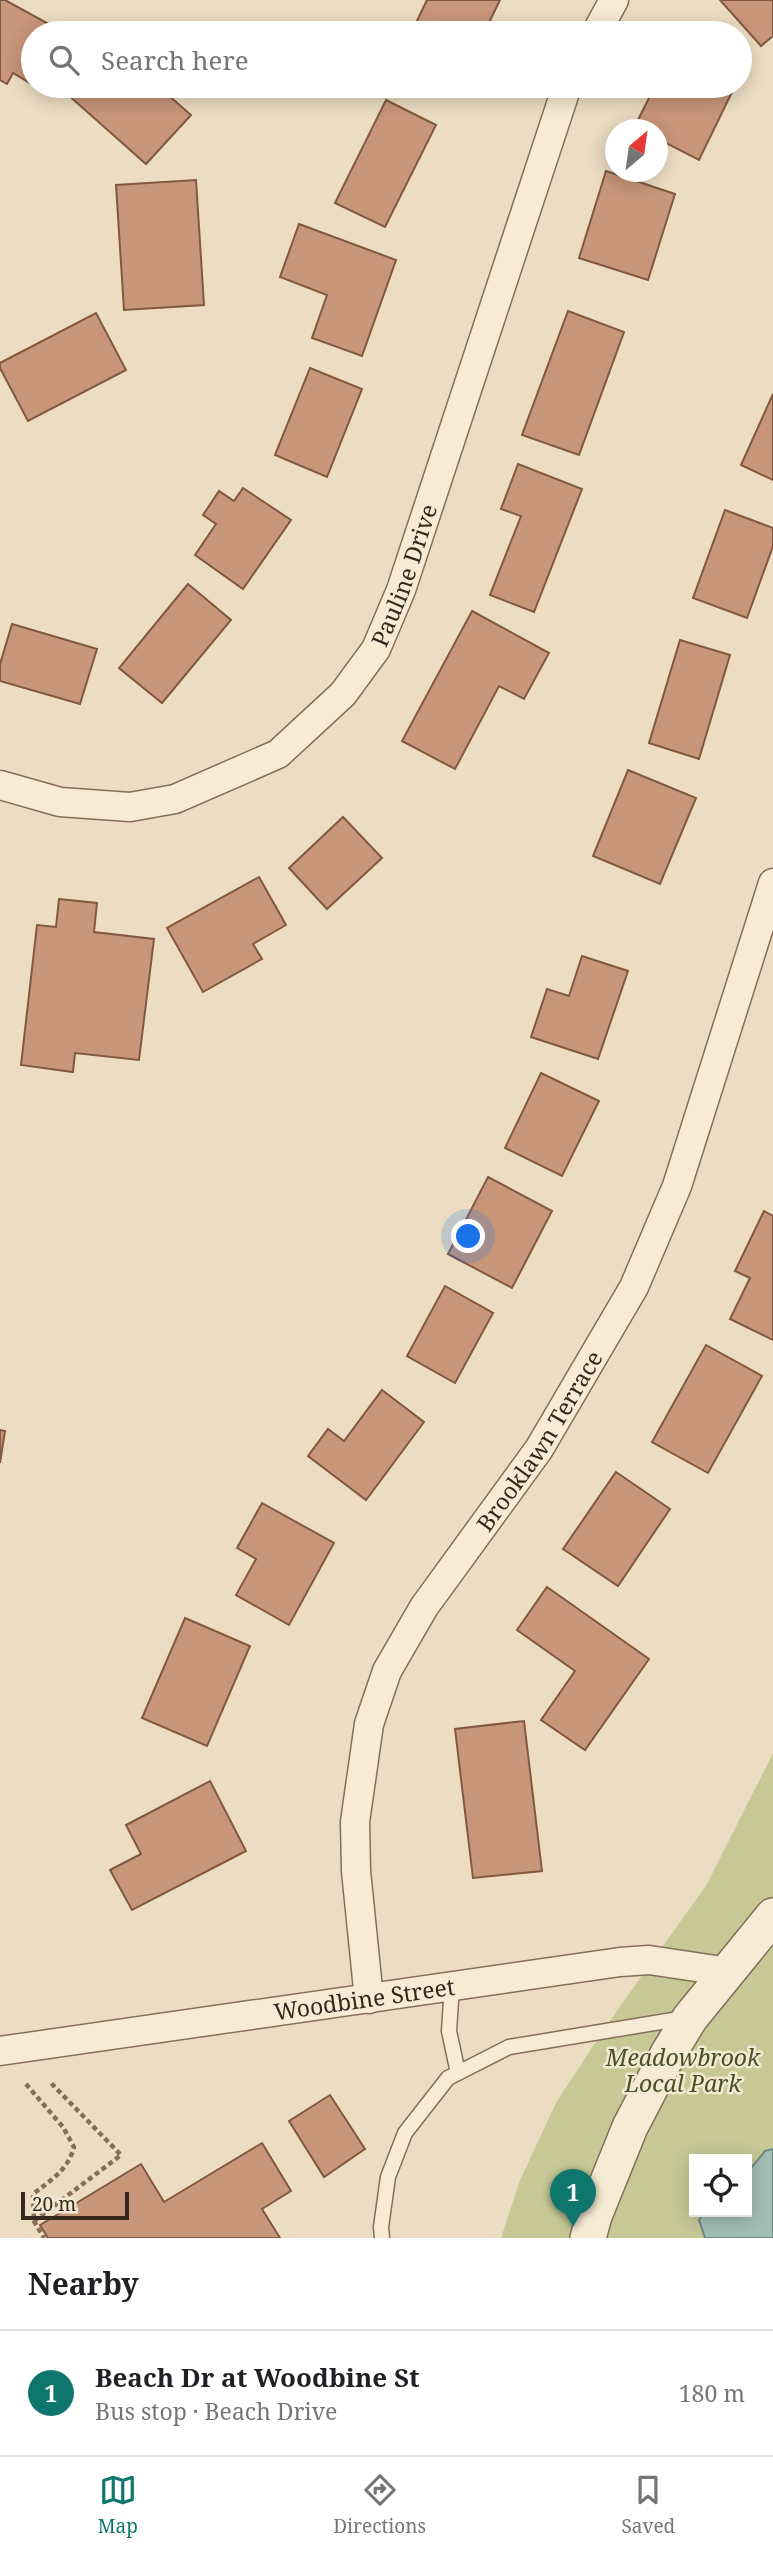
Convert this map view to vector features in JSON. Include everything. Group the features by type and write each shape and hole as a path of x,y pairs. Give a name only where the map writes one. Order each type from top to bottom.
{"street":[{"path":"603,21 614,0"},
{"name":"Pauline Drive","path":"0,785 60,802 130,807 175,799 278,754 344,694 376,649 401,590 563,98"},
{"name":"Brooklawn Terrace","path":"369,1999 356,1871 355,1822 369,1724 387,1671 424,1607 540,1449 634,1287 677,1186 773,883"},
{"path":"588,2238 594,2216 630,2127 690,2018 773,1916"},
{"name":"Woodbine Street","path":"0,2051 620,1962 649,1960 729,1972"}],"lane":[{"path":"452,1986 449,2031 458,2073"},
{"path":"383,2238 381,2227 388,2177 405,2133 448,2078 509,2047 690,2018"}],"path":[{"path":"34,2221 121,2155 50,2082"},
{"path":"26,2084 63,2127 74,2147 71,2160 61,2172 33,2194 34,2221 44,2238"}],"green space":[{"name":"Meadowbrook Local Park","path":"773,1753 773,2238 501,2238 520,2180 556,2103 602,2032 707,1884"}],"water":[{"path":"773,2149 773,2238 705,2238 699,2220 701,2217 752,2217 752,2167 765,2151"}],"building":[{"path":"0,0 5,0 43,21 21,21 21,78 13,73 7,84 0,80"},
{"path":"427,0 500,0 490,21 417,21"},
{"path":"720,0 773,0 773,36 761,46 752,36 752,21 739,21"},
{"path":"72,98 172,98 191,115 146,164"},
{"path":"649,98 729,98 699,160 668,144 668,119 638,119"},
{"path":"386,100 436,125 385,227 335,203"},
{"path":"605,174 605,182 639,182 675,194 648,280 579,258"},
{"path":"196,180 204,305 124,310 116,185"},
{"path":"299,224 396,260 362,356 312,338 327,295 280,277"},
{"path":"568,311 624,332 579,455 522,435"},
{"path":"96,313 126,370 28,421 0,368 0,363"},
{"path":"310,368 362,389 327,477 275,455"},
{"path":"773,394 773,480 741,465"},
{"path":"518,464 582,489 534,612 490,595 521,516 501,509"},
{"path":"243,488 291,520 243,589 195,555 216,524 203,515 219,491 234,501"},
{"path":"725,510 773,528 773,546 747,618 693,598"},
{"path":"188,584 231,620 162,703 119,668"},
{"path":"472,611 549,653 524,699 499,686 455,769 402,741"},
{"path":"12,624 97,649 80,704 0,681 0,664"},
{"path":"680,640 730,655 699,759 649,743"},
{"path":"628,770 696,798 660,884 593,856"},
{"path":"343,817 382,858 327,909 289,868"},
{"path":"259,877 286,925 253,944 262,959 203,992 167,928"},
{"path":"59,899 97,903 94,932 154,939 139,1060 75,1053 73,1072 21,1065 37,925 56,927"},
{"path":"582,956 628,971 598,1059 531,1037 547,989 569,996"},
{"path":"541,1073 599,1101 562,1176 505,1148"},
{"path":"488,1177 552,1211 512,1288 448,1254"},
{"path":"764,1211 773,1216 773,1340 730,1319 750,1278 735,1271"},
{"path":"445,1286 493,1313 455,1383 407,1356"},
{"path":"706,1345 762,1376 708,1473 652,1442"},
{"path":"382,1390 424,1422 366,1500 308,1456 328,1429 344,1441"},
{"path":"0,1430 5,1431 0,1463"},
{"path":"616,1472 670,1509 618,1586 563,1549"},
{"path":"262,1503 334,1543 289,1625 236,1595 256,1559 237,1548"},
{"path":"547,1587 649,1659 585,1750 541,1720 575,1671 517,1630"},
{"path":"185,1618 250,1646 207,1746 142,1718"},
{"path":"524,1721 542,1871 473,1878 455,1729"},
{"path":"210,1781 246,1851 132,1910 110,1870 141,1854 126,1825"},
{"path":"330,2095 365,2149 324,2177 289,2121"},
{"path":"262,2143 291,2191 262,2209 280,2238 48,2238 40,2225 141,2164 164,2202"}],"place":[{"name":"Beach Dr at Woodbine St","path":"573,2227"}]}
